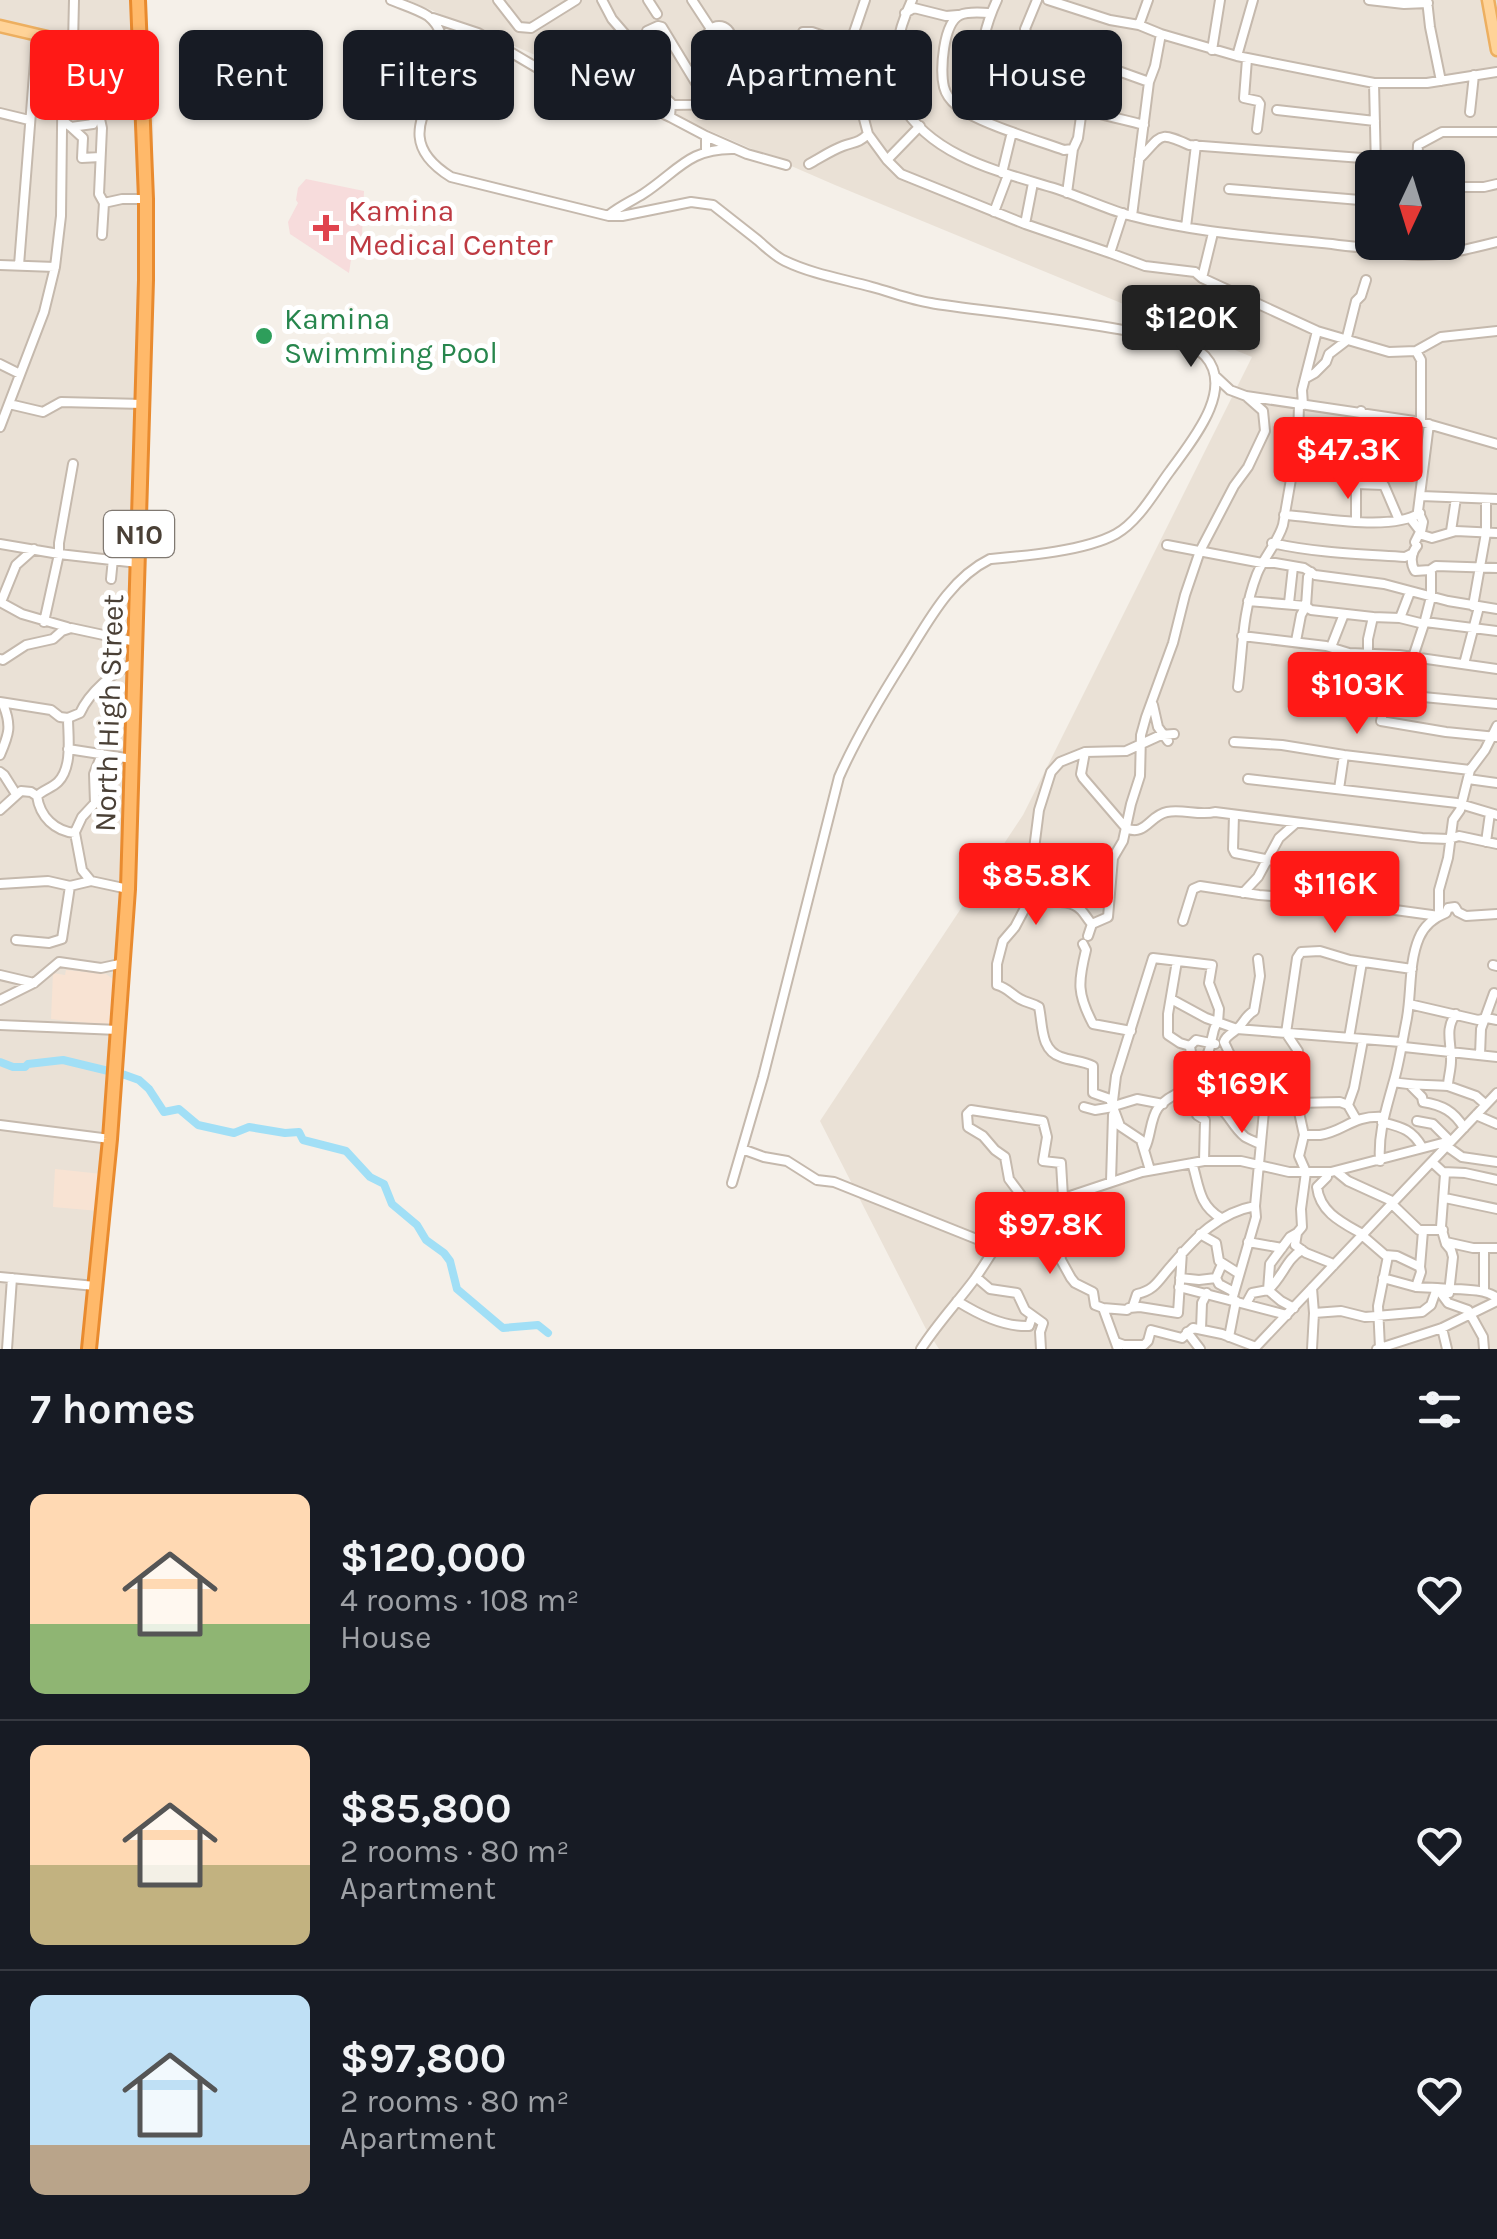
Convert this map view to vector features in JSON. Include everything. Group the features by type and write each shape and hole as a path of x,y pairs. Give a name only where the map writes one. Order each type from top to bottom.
{"highway":[{"name":"North High Street","path":"138,0 140,30"},
{"name":"North High Street","path":"110,1139 128,890 144,404 143,120"},
{"name":"N10","path":"89,1349 110,1139"}],"main road":[{"path":"1492,6 1497,50"},
{"path":"0,26 30,34"}],"street":[{"path":"70,30 74,0"},
{"path":"391,0 478,32 534,66"},
{"path":"498,0 519,27 531,28 576,0"},
{"path":"602,0 622,30"},
{"path":"648,0 657,14"},
{"path":"692,0 711,28"},
{"path":"855,30 865,0"},
{"path":"900,30 912,0"},
{"path":"987,30 997,0"},
{"path":"1037,0 1025,30 1029,39 1149,82"},
{"path":"1048,0 1076,4 1110,20 1139,25 1242,58 1374,83 1441,81 1497,72"},
{"path":"1139,25 1148,0"},
{"path":"1212,50 1220,0"},
{"path":"1253,0 1242,58 1244,98 1260,104 1257,129"},
{"path":"1370,0 1428,2 1441,81"},
{"path":"905,13 914,8 946,16 990,14"},
{"path":"959,15 950,25 943,55 946,92 964,112 1064,150 1072,149"},
{"path":"429,17 436,25 444,56 420,124 419,138 432,165 451,176 609,216 691,202 712,205 782,260 812,271 928,303 1106,328 1192,347 1205,356 1215,376 1230,390 1246,396 1425,423 1497,444"},
{"path":"1110,253 1127,215 1161,34"},
{"path":"671,40 691,74"},
{"path":"1470,112 1474,75"},
{"path":"1374,83 1375,150"},
{"path":"671,104 691,105"},
{"path":"1277,110 1376,121"},
{"path":"0,112 30,120 19,265"},
{"path":"671,117 734,149 786,165"},
{"path":"1122,119 1144,125"},
{"path":"62,120 82,138 82,158"},
{"path":"0,427 44,312 55,267 61,216 62,120"},
{"path":"71,127 92,124 93,120"},
{"path":"101,120 102,235"},
{"path":"864,120 868,134 901,174 1025,224 1145,266 1195,272 1346,341 1389,352 1419,352 1441,337 1497,331"},
{"path":"915,120 950,150 1005,174 1127,215 1213,233 1355,245"},
{"path":"1067,193 1072,149 1080,120"},
{"path":"886,160 920,126"},
{"path":"994,212 1012,132"},
{"path":"1418,150 1418,145 1442,132 1497,132"},
{"path":"809,164 868,134"},
{"path":"706,136 706,150"},
{"path":"1139,159 1159,138 1175,137 1185,144 1355,161"},
{"path":"1186,227 1196,145"},
{"path":"609,216 706,150 734,149"},
{"path":"62,157 100,157"},
{"path":"1025,224 1033,183"},
{"path":"1465,187 1497,184"},
{"path":"1228,190 1355,200"},
{"path":"104,203 122,198 146,199"},
{"path":"1202,278 1213,233"},
{"path":"1465,248 1497,242"},
{"path":"0,265 55,267"},
{"path":"1306,378 1346,341 1356,300 1366,280"},
{"path":"1238,686 1248,601 1272,543 1282,530 1302,390 1317,331"},
{"path":"1272,543 1296,549 1405,557 1417,546 1423,522 1418,510 1425,423 1419,352"},
{"path":"0,364 20,374"},
{"path":"732,1182 763,1077 834,792 851,750 882,696 946,597 980,564 1060,551 1121,530 1141,510 1209,413 1215,376"},
{"path":"1212,401 1230,390"},
{"path":"1131,1031 1093,1024 1078,980 1092,924 1108,917 1113,858 1121,846 1140,776 1146,716 1200,551 1266,431 1263,411 1246,396"},
{"path":"1263,411 1270,401"},
{"path":"8,404 43,412 61,402 144,404"},
{"path":"1356,522 1356,454 1361,411"},
{"path":"44,622 72,464"},
{"path":"1356,484 1384,484 1399,520"},
{"path":"1421,496 1497,500"},
{"path":"1452,531 1456,498"},
{"path":"1464,664 1474,629 1486,533 1486,500"},
{"path":"1284,515 1356,522 1399,520 1420,513"},
{"path":"1410,518 1420,533 1432,538 1452,531 1497,533"},
{"path":"111,578 116,528"},
{"path":"0,544 138,562"},
{"path":"1167,545 1307,569 1497,609"},
{"path":"34,549 16,565 0,602 44,622 136,642"},
{"path":"1412,552 1415,571 1436,566 1497,568"},
{"path":"1289,603 1293,568"},
{"path":"1412,657 1431,597 1430,570"},
{"path":"1296,641 1311,572"},
{"path":"1400,618 1410,592"},
{"path":"1248,601 1289,603 1311,610 1497,632"},
{"path":"1330,647 1344,614"},
{"path":"1368,653 1372,617"},
{"path":"0,659 71,628"},
{"path":"1242,636 1296,641 1349,653 1497,669"},
{"path":"2,703 51,710 68,718 80,712 85,700 111,676 135,664"},
{"path":"1495,737 1381,721 1386,704 1402,694 1497,704"},
{"path":"1092,924 1080,909 1057,901 1033,901 1034,850 1049,776 1060,762 1086,752 1126,751 1141,742 1168,737 1153,702"},
{"path":"0,755 8,738 10,719 2,703"},
{"path":"38,796 58,782 65,768 68,718"},
{"path":"1439,916 1439,890 1452,823 1469,774 1495,737 1497,726"},
{"path":"1234,742 1282,745 1469,774 1497,783"},
{"path":"68,749 132,759"},
{"path":"1486,750 1496,753"},
{"path":"1086,752 1082,778 1132,832 1168,812 1215,812 1450,840 1459,836 1497,844"},
{"path":"91,881 82,870 74,832 94,803 94,774 102,754"},
{"path":"1339,790 1344,755"},
{"path":"0,772 16,794"},
{"path":"1248,778 1461,804 1493,814 1486,842"},
{"path":"0,810 16,794 26,791 38,796"},
{"path":"38,796 39,808 51,824 64,832 74,832"},
{"path":"1234,815 1233,852 1311,868 1328,881 1339,902"},
{"path":"1243,893 1258,877 1279,838 1296,823"},
{"path":"0,884 48,881 70,886 91,881 128,890"},
{"path":"16,940 49,943 62,939 70,886"},
{"path":"1184,921 1194,886 1439,916"},
{"path":"1033,894 1001,945 997,985 1039,1007 1044,1041 1060,1057 1093,1066 1093,1093 1108,1098 1121,1127 1141,1140 1150,1170"},
{"path":"1380,1160 1383,1119 1394,1082 1418,938 1424,926 1448,908 1466,916 1497,914"},
{"path":"1259,1098 1270,1068 1291,1064 1298,1051 1286,1033 1301,952 1320,951 1362,962 1412,968"},
{"path":"1111,1181 1116,1076 1153,958 1212,965 1209,983 1218,1009 1217,1023 1202,1072 1194,1086 1162,1104 1156,1112 1145,1149"},
{"path":"1229,1337 1238,1273 1256,1217 1264,1111 1254,1091 1237,1084 1235,1066 1224,1045 1227,1036 1254,1011 1260,976 1258,959"},
{"path":"1177,961 1168,1035 1190,1046"},
{"path":"0,1000 34,983 58,962 101,968 124,962"},
{"path":"1349,1038 1362,962"},
{"path":"0,975 34,983"},
{"path":"1480,1054 1483,1020 1494,993"},
{"path":"1171,999 1237,1029 1401,1042"},
{"path":"1409,1004 1497,1020"},
{"path":"1448,1086 1448,1040 1456,1014"},
{"path":"0,1024 118,1030"},
{"path":"1190,1046 1196,1040 1224,1045"},
{"path":"1348,1105 1363,1040"},
{"path":"1401,1042 1404,1047 1497,1056"},
{"path":"1190,1046 1190,1056 1216,1086 1229,1088 1237,1084"},
{"path":"1394,1082 1448,1086 1476,1096 1485,1104"},
{"path":"1194,1086 1199,1098 1197,1115 1205,1120 1204,1160"},
{"path":"1411,1086 1422,1097 1414,1134"},
{"path":"1103,1308 1117,1346 1146,1344 1153,1329 1182,1338 1200,1328 1258,1348 1497,1093"},
{"path":"1199,1098 1216,1104 1246,1138 1260,1144"},
{"path":"1259,1098 1297,1103 1340,1102 1348,1105 1356,1119"},
{"path":"1084,1107 1095,1110 1137,1099 1162,1104"},
{"path":"1422,1101 1456,1114 1464,1128"},
{"path":"1290,1312 1268,1290 1270,1264 1302,1226 1306,1172 1300,1156 1304,1135 1297,1103"},
{"path":"1032,1210 1008,1179 1005,1157 968,1127 972,1110 1043,1121 1047,1137 1042,1161 1060,1163 1060,1198 1052,1218 1052,1240 1071,1278 1093,1292 1095,1305 1178,1312"},
{"path":"1476,1115 1497,1124"},
{"path":"1304,1135 1321,1135 1368,1116 1403,1127 1414,1134 1422,1147"},
{"path":"1416,1121 1434,1124 1462,1157 1497,1162"},
{"path":"0,1125 110,1139"},
{"path":"921,1349 1009,1227 1032,1210 1060,1198 1150,1170 1204,1160 1234,1160 1277,1170 1332,1172 1447,1143"},
{"path":"742,1149 788,1161 817,1180 834,1182 994,1246"},
{"path":"1192,1163 1199,1192 1211,1211 1222,1218"},
{"path":"1360,1186 1369,1163"},
{"path":"1433,1163 1445,1174 1443,1230 1453,1256 1448,1302"},
{"path":"1332,1172 1393,1203 1419,1230 1443,1230"},
{"path":"1332,1172 1318,1188 1318,1198 1332,1216 1388,1256 1420,1267"},
{"path":"1443,1172 1465,1172 1497,1180"},
{"path":"1444,1198 1497,1209"},
{"path":"1129,1308 1134,1306 1136,1294 1150,1291 1200,1234 1232,1212 1255,1206"},
{"path":"1416,1286 1421,1272 1423,1231"},
{"path":"1297,1233 1295,1245 1333,1266"},
{"path":"1200,1234 1216,1242 1219,1261 1238,1273"},
{"path":"1248,1242 1282,1248"},
{"path":"1446,1242 1497,1248"},
{"path":"1484,1248 1484,1290"},
{"path":"1237,1299 1268,1290 1284,1275 1287,1263 1302,1250"},
{"path":"1182,1252 1178,1312 1182,1325 1200,1349"},
{"path":"1384,1278 1459,1292 1484,1290 1497,1299 1404,1345 1378,1349 1378,1306 1388,1256"},
{"path":"1222,1264 1216,1278 1237,1299"},
{"path":"0,1277 95,1286"},
{"path":"976,1277 990,1289 1014,1291 1024,1310 1043,1322 1041,1349"},
{"path":"7,1349 4,1332 12,1278"},
{"path":"1180,1283 1216,1278"},
{"path":"1180,1283 1290,1312"},
{"path":"1312,1288 1312,1349"},
{"path":"1437,1288 1448,1302 1464,1307 1470,1314 1484,1347 1497,1342"},
{"path":"1314,1313 1341,1311 1365,1318 1422,1312 1431,1306 1437,1288"},
{"path":"1200,1328 1207,1293"},
{"path":"956,1301 983,1316 1020,1326 1029,1326 1032,1317"},
{"path":"1422,1312 1429,1332"},
{"path":"1442,1328 1447,1349"}],"shaded area":[{"path":"0,0 136,0 137,30 30,30 0,24"},
{"path":"408,0 1497,0 1497,1349 939,1349 820,1121 1023,815 1252,357 671,114 671,30 534,30 534,55 514,46 514,30 477,30"},
{"path":"0,27 30,35 30,120 153,120 152,253 121,1027 0,1019"},
{"name":"Kamina Medical Center","path":"306,179 364,191 362,235 352,253 349,273 290,234 288,222 298,203 298,188"},
{"path":"66,970 106,974 116,981 115,1026 51,1019 53,973 65,975"},
{"path":"0,1027 114,1034 84,1349 0,1349"},
{"path":"55,1169 102,1174 99,1211 53,1207"}],"waterway":[{"path":"0,1062 25,1067 63,1060 125,1075 149,1089 164,1112 179,1109 198,1125 234,1133 249,1127 299,1132 303,1140 346,1151 370,1177 384,1184 392,1204 444,1253 457,1289 503,1328 538,1325 548,1333"}],"place":[{"name":"Kamina Medical Center","path":"326,228"},
{"name":"Kamina Swimming Pool","path":"264,336"}]}
